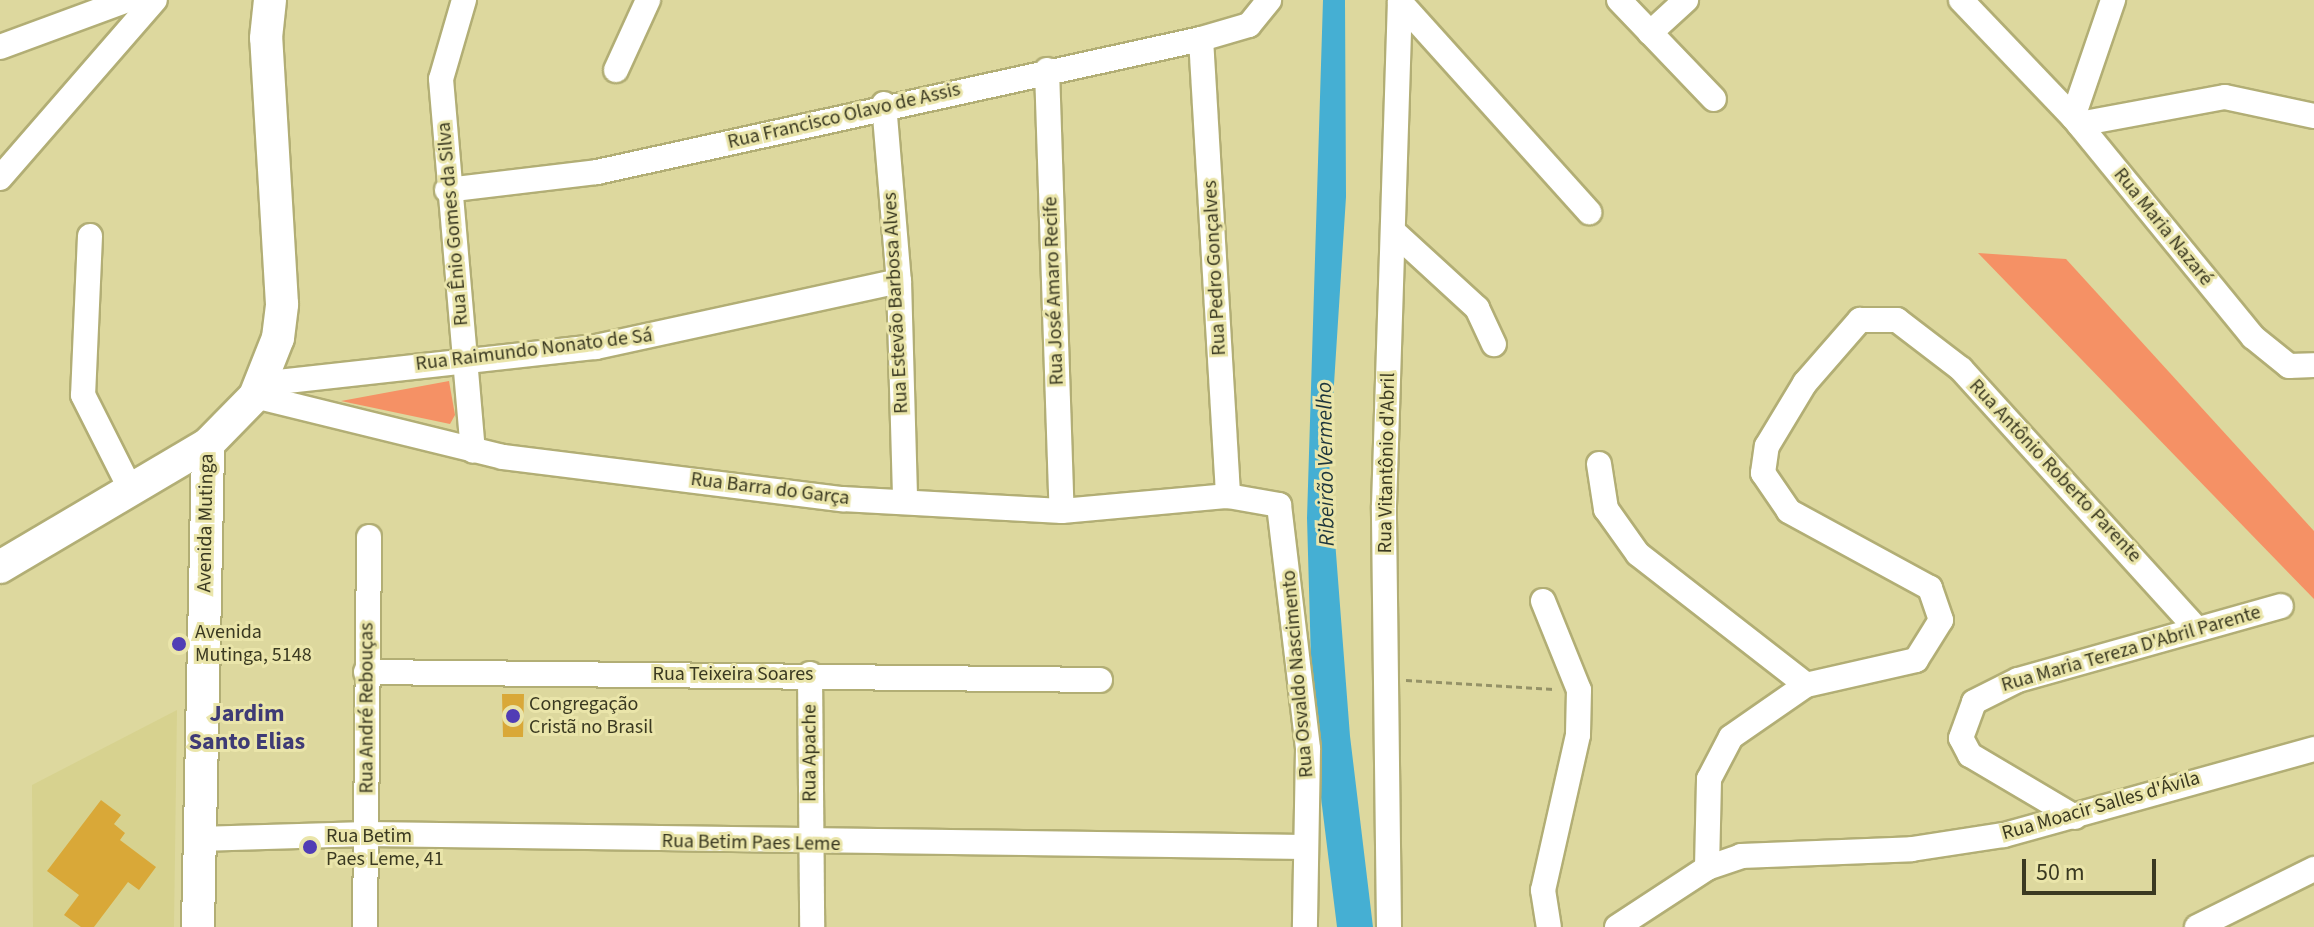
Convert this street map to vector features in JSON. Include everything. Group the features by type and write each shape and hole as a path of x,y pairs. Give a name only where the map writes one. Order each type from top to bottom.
{"main road":[{"name":"Avenida Mutinga","path":"198,927 208,444 258,390 278,338 282,304 266,38 270,0"},
{"path":"0,567 132,492 208,444"}],"street":[{"path":"0,47 128,0"},
{"path":"0,178 155,0"},
{"name":"Rua Ênio Gomes da Silva","path":"464,0 441,79 447,190 466,355 473,451"},
{"path":"616,70 648,0"},
{"name":"Rua Francisco Olavo de Assis","path":"447,190 611,169 884,104 1201,39 1239,30 1269,0"},
{"path":"1619,0 1714,99"},
{"path":"1650,33 1686,0"},
{"name":"Rua Maria Nazaré","path":"1961,0 2076,120 2253,337 2289,366 2314,365"},
{"path":"2113,0 2076,120 2225,97 2314,116"},
{"path":"1400,1 1589,212"},
{"name":"Rua Vitantônio d'Abril","path":"1389,927 1384,506 1400,1"},
{"name":"Rua Pedro Gonçalves","path":"1201,39 1228,496"},
{"name":"Rua José Amaro Recife","path":"1047,70 1062,511"},
{"name":"Rua Estevão Barbosa Alves","path":"884,104 899,281 905,501"},
{"path":"1394,232 1477,308 1494,344"},
{"path":"90,236 83,395 132,492"},
{"name":"Rua Raimundo Nonato de Sá","path":"258,390 466,355 650,338 899,281"},
{"name":"Rua Antônio Roberto Parente","path":"1707,868 1709,779 1717,755 1757,715 1806,685 1916,660 1941,620 1930,588 1789,511 1763,473 1767,446 1805,383 1848,329 1874,315 1926,339 2014,421 2196,628"},
{"name":"Rua Barra do Garça","path":"258,390 473,451 905,501 1062,511 1228,496 1271,502 1284,517"},
{"path":"1599,464 1606,509 1638,554 1806,685"},
{"name":"Rua Osvaldo Nascimento","path":"1284,517 1308,749 1305,927"},
{"name":"Rua André Rebouças","path":"365,927 369,537"},
{"path":"1543,601 1579,690 1578,735 1543,890 1549,927"},
{"name":"Rua Maria Tereza D'Abril Parente","path":"2075,817 1970,755 1963,718 1994,689 2196,628 2281,606"},
{"name":"Rua Teixeira Soares","path":"366,672 810,674 1100,680"},
{"name":"Rua Apache","path":"810,674 812,927"},
{"name":"Rua Moacir Salles d'Ávila","path":"1617,927 1651,917 1707,868 1767,852 1960,843 2075,817 2314,749"},
{"name":"Rua Betim Paes Leme","path":"198,839 367,834 811,845 1304,847"},
{"path":"2197,927 2314,869"}],"path":[{"path":"1386,679 1579,690"}],"shaded area":[{"path":"1978,253 2066,259 2314,531 2314,599"},
{"path":"449,381 455,415 450,424 341,401"},
{"path":"177,710 174,927 33,927 32,785"}],"water":[{"name":"Ribeirão Vermelho","path":"1323,0 1345,0 1346,197 1329,462 1350,736 1373,927 1337,927 1313,733 1307,518"}],"building":[{"name":"Congregação Cristã no Brasil","path":"502,694 524,694 523,737 503,737"},
{"path":"101,800 121,815 114,824 125,833 120,840 156,867 139,890 128,882 94,927 81,927 64,915 79,895 47,871"}],"place":[{"name":"Avenida Mutinga, 5148","path":"179,644"},
{"name":"Congregação Cristã no Brasil","path":"513,716"},
{"name":"Rua Betim Paes Leme, 41","path":"310,847"}],"district":[{"name":"Jardim Santo Elias","path":"247,728"}]}
